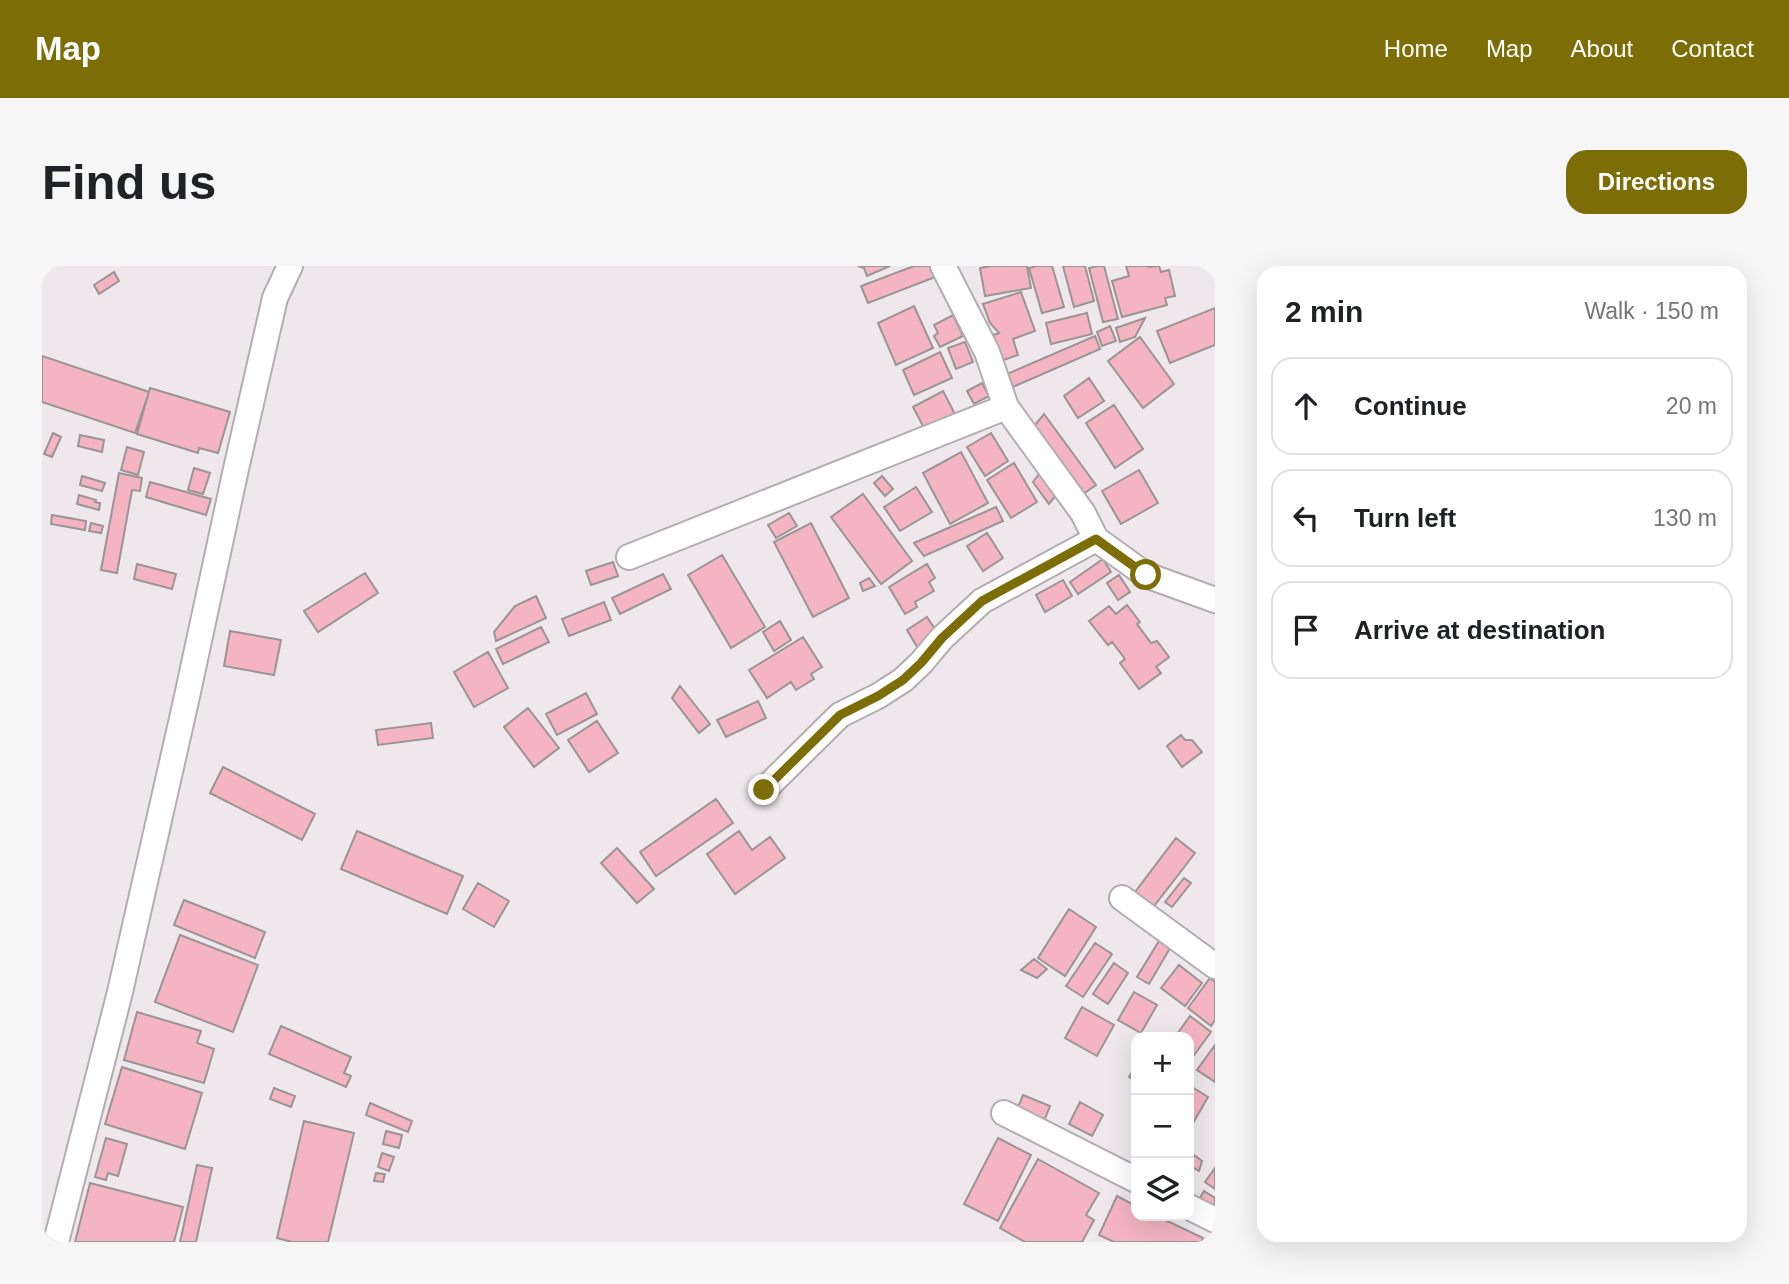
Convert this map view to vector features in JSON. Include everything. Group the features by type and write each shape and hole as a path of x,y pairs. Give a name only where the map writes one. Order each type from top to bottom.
{"street":[{"path":"57,1242 123,979 275,298 290,266"},
{"path":"943,266 987,352 1006,407 1083,513 1096,539 1146,575 1215,600"},
{"path":"629,557 1006,407"},
{"path":"764,790 840,715 903,680 942,638 982,601 1096,539"},
{"path":"1122,898 1215,966"},
{"path":"1004,1113 1131,1177"},
{"path":"1194,1210 1215,1220"}],"building":[{"path":"858,266 890,266 867,276 864,268"},
{"path":"914,266 934,266 938,276 868,303 861,286"},
{"path":"1027,266 1031,288 985,296 980,268"},
{"path":"1052,266 1064,307 1042,313 1029,268"},
{"path":"1063,266 1085,266 1094,301 1074,307"},
{"path":"1104,266 1118,319 1103,322 1089,268"},
{"path":"1126,266 1159,266 1161,272 1169,270 1175,296 1165,298 1167,305 1122,317 1112,281 1129,276"},
{"path":"114,272 119,281 99,294 94,285"},
{"path":"1021,292 1035,331 1013,339 1018,355 995,363 987,337 999,333 990,323 983,304"},
{"path":"914,306 933,348 896,365 878,323"},
{"path":"1215,308 1215,345 1170,363 1157,331"},
{"path":"1087,313 1092,334 1051,344 1046,323"},
{"path":"953,315 963,336 940,347 934,336 938,333 934,325"},
{"path":"1145,318 1135,337 1120,342 1116,328"},
{"path":"1110,326 1116,341 1102,346 1097,332"},
{"path":"1095,336 1100,349 1013,387 1007,374"},
{"path":"1140,337 1174,384 1143,408 1108,361"},
{"path":"965,342 973,362 956,369 948,348"},
{"path":"940,352 952,378 914,395 903,370"},
{"path":"42,356 149,392 135,433 42,402"},
{"path":"1089,378 1104,401 1078,418 1064,396"},
{"path":"982,383 989,396 974,404 967,391"},
{"path":"150,388 230,412 218,453 199,448 198,453 137,434"},
{"path":"943,391 956,416 926,432 913,407"},
{"path":"1114,405 1143,449 1115,468 1086,423"},
{"path":"1044,414 1096,485 1083,494 1034,426"},
{"path":"53,433 61,437 52,457 44,454"},
{"path":"991,433 1008,461 985,476 967,447"},
{"path":"80,435 104,440 102,452 78,446"},
{"path":"127,447 144,452 138,475 121,470"},
{"path":"961,452 988,503 950,524 923,473"},
{"path":"1014,463 1037,502 1011,518 987,480"},
{"path":"194,468 210,473 203,494 188,490"},
{"path":"1139,470 1158,503 1121,524 1102,491"},
{"path":"119,473 142,478 140,491 132,490 117,573 101,570"},
{"path":"1040,473 1056,495 1049,504 1033,482"},
{"path":"82,476 105,483 102,491 80,485"},
{"path":"882,476 893,489 885,496 874,483"},
{"path":"150,482 211,499 206,515 146,497"},
{"path":"916,487 932,512 900,531 884,507"},
{"path":"863,494 912,561 881,584 831,517"},
{"path":"79,495 100,503 99,510 77,504"},
{"path":"996,507 1003,521 924,556 914,543"},
{"path":"789,513 797,526 776,538 768,525"},
{"path":"52,515 86,521 85,530 51,524"},
{"path":"91,523 103,526 101,533 89,531"},
{"path":"811,523 849,598 813,617 774,542"},
{"path":"987,533 1003,558 983,571 967,546"},
{"path":"722,555 765,627 731,648 688,575"},
{"path":"1103,559 1111,572 1078,594 1070,582"},
{"path":"613,562 618,576 591,585 586,571"},
{"path":"137,564 176,574 172,589 134,579"},
{"path":"927,564 935,578 929,582 934,591 915,602 917,607 905,614 889,587"},
{"path":"365,573 378,593 318,632 304,611"},
{"path":"663,574 671,589 620,614 612,598"},
{"path":"1119,575 1130,592 1118,600 1107,583"},
{"path":"869,578 875,586 863,591 860,583"},
{"path":"1063,580 1072,596 1045,612 1036,595"},
{"path":"536,596 546,618 496,641 494,632 515,606"},
{"path":"604,602 611,620 569,636 562,619"},
{"path":"1127,605 1151,643 1157,641 1169,657 1156,667 1161,673 1139,689 1120,663 1125,659 1112,642 1108,645 1089,621 1109,606 1116,614"},
{"path":"927,617 940,637 919,650 907,630"},
{"path":"780,621 791,640 774,651 763,632"},
{"path":"541,627 549,642 503,664 496,649"},
{"path":"230,631 281,640 274,675 224,666"},
{"path":"803,637 822,667 811,674 814,679 796,690 791,682 767,698 749,670"},
{"path":"488,652 508,688 474,707 454,672"},
{"path":"680,686 710,724 699,733 672,698"},
{"path":"586,693 597,714 557,735 546,714"},
{"path":"758,701 766,718 726,737 717,720"},
{"path":"528,708 559,748 534,767 504,727"},
{"path":"597,721 618,753 589,772 568,740"},
{"path":"431,723 433,738 378,745 376,730"},
{"path":"1181,735 1185,740 1192,740 1202,752 1182,767 1167,746"},
{"path":"223,767 315,814 302,840 210,793"},
{"path":"716,799 733,823 656,876 640,852"},
{"path":"357,831 463,876 447,914 341,869"},
{"path":"739,831 752,850 770,837 785,858 735,894 707,854"},
{"path":"1176,838 1195,853 1151,910 1132,896"},
{"path":"617,848 654,889 637,903 601,863"},
{"path":"1184,878 1191,883 1172,907 1165,902"},
{"path":"478,883 509,901 494,927 463,909"},
{"path":"184,900 265,932 255,958 174,925"},
{"path":"1069,909 1096,927 1065,976 1038,958"},
{"path":"180,935 258,965 233,1032 155,1002"},
{"path":"1162,936 1173,943 1149,984 1137,977"},
{"path":"1095,943 1112,954 1083,997 1066,986"},
{"path":"1034,959 1047,969 1037,978 1021,970"},
{"path":"1114,963 1128,973 1108,1004 1093,994"},
{"path":"1179,965 1202,983 1185,1006 1161,988"},
{"path":"1210,978 1215,982 1215,1020 1211,1026 1188,1008"},
{"path":"1134,992 1157,1005 1142,1032 1118,1020"},
{"path":"1082,1007 1114,1025 1097,1056 1065,1038"},
{"path":"137,1012 201,1031 197,1043 214,1049 204,1083 124,1060"},
{"path":"1190,1016 1211,1032 1194,1055 1194,1032 1179,1032"},
{"path":"281,1026 351,1057 344,1073 351,1076 346,1087 269,1054"},
{"path":"1215,1045 1215,1082 1197,1070"},
{"path":"122,1067 202,1093 185,1149 105,1124"},
{"path":"274,1088 295,1096 291,1107 270,1099"},
{"path":"1194,1088 1208,1097 1194,1121"},
{"path":"1023,1095 1050,1106 1044,1121 1017,1110"},
{"path":"1080,1102 1103,1115 1092,1136 1069,1124"},
{"path":"370,1103 412,1121 408,1132 366,1115"},
{"path":"304,1121 354,1133 328,1242 292,1242 277,1238"},
{"path":"386,1131 402,1135 399,1148 383,1144"},
{"path":"106,1138 127,1144 118,1176 108,1173 106,1180 95,1177"},
{"path":"998,1138 1031,1155 998,1221 964,1204"},
{"path":"382,1153 394,1157 389,1171 378,1167"},
{"path":"1194,1155 1202,1161 1199,1171 1194,1168"},
{"path":"1038,1159 1099,1193 1086,1215 1094,1220 1082,1242 1025,1242 1000,1228"},
{"path":"197,1165 212,1168 196,1242 180,1242"},
{"path":"1215,1168 1215,1189 1205,1182"},
{"path":"376,1173 385,1174 383,1182 374,1181"},
{"path":"90,1183 183,1207 174,1242 75,1242"},
{"path":"1204,1191 1215,1198 1215,1214 1197,1203"},
{"path":"1117,1196 1131,1203 1131,1221 1167,1221 1203,1238 1201,1242 1114,1242 1099,1235"}],"route":[{"path":"764,790 840,715 903,680 942,638 982,601 1096,539 1146,575"}]}
